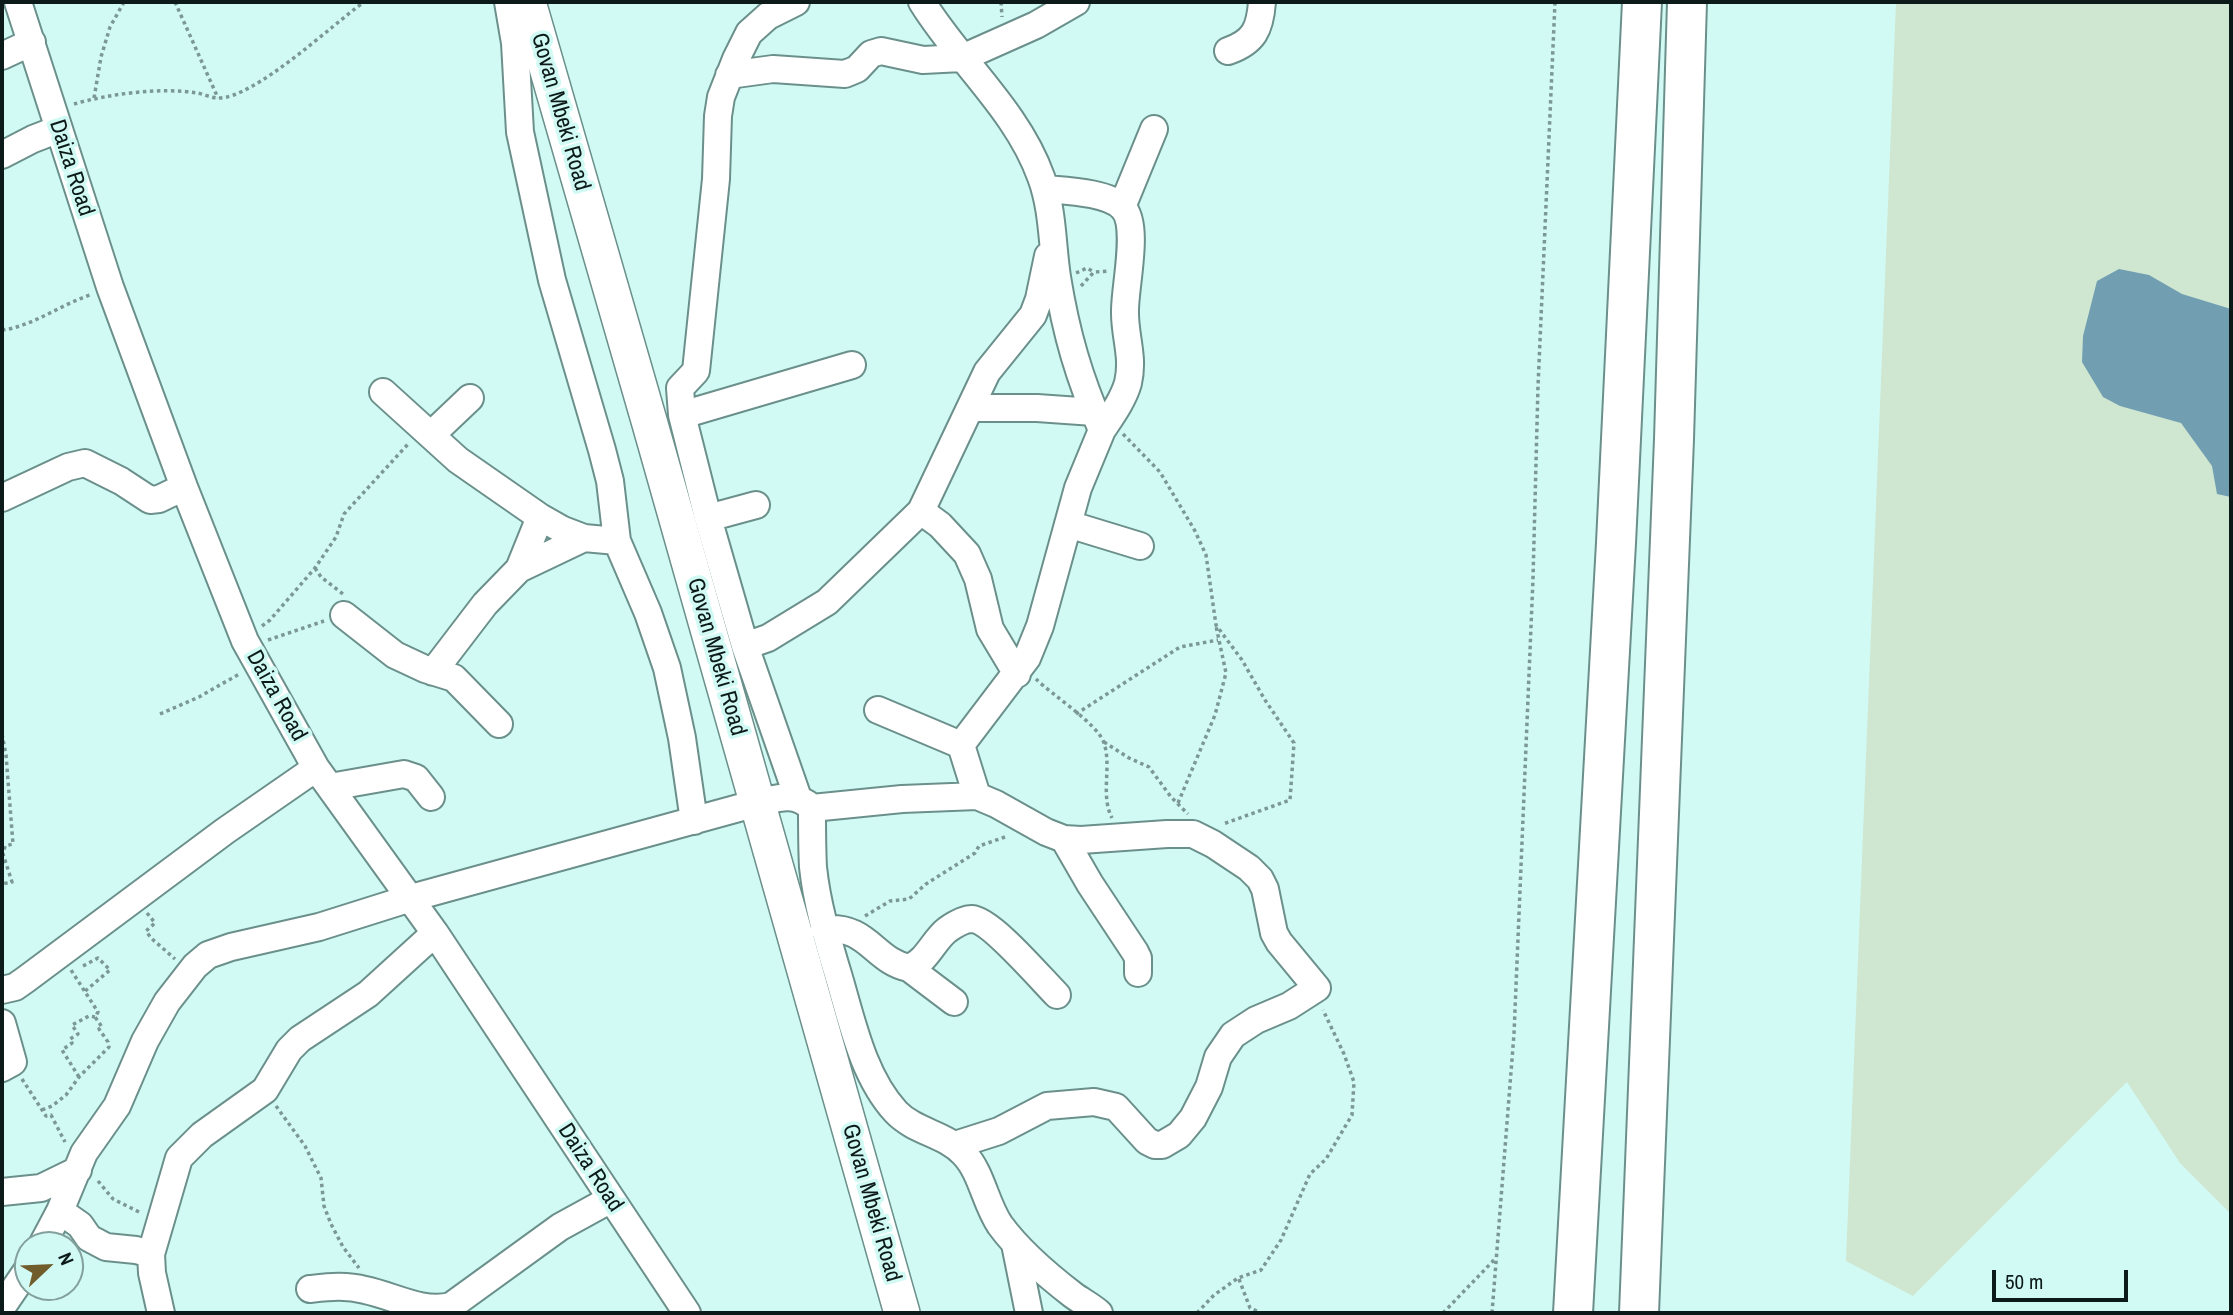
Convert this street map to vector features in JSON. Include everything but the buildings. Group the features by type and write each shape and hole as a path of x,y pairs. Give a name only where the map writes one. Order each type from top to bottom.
{"highway":[{"path":"1573,1313 1643,2"},
{"path":"1639,1313 1675,412 1687,2"}],"main road":[{"name":"Govan Mbeki Road","path":"528,2 902,1313"}],"street":[{"name":"Daiza Road","path":"18,2 110,286 184,487 245,641 323,777 435,933 611,1199 676,1307"},
{"path":"508,2 515,43 520,132 552,280 603,450 610,481 617,541 648,613 667,668 682,738 694,821"},
{"path":"796,2 768,16 749,33 721,97 716,179 697,367 694,375 680,388 682,415 745,646 805,803 813,866 831,928 855,1032 872,1074 882,1094 907,1122 955,1146 970,1161 993,1214 1015,1244 1072,1294 1099,1313"},
{"path":"922,2 988,89 1031,153 1045,189 1052,223 1070,346 1102,421"},
{"path":"729,75 773,69 845,74 857,69 871,54 881,51 923,60 962,58 1036,25 1076,2"},
{"path":"1228,51 1242,46 1252,38 1262,2"},
{"path":"2,56 32,42"},
{"path":"2,155 33,139 55,120"},
{"path":"1122,207 1154,130"},
{"path":"961,745 1020,670 1040,625 1078,488 1102,421 1123,396 1128,382 1130,351 1125,310 1130,249 1128,217 1122,207 1104,198 1045,189"},
{"path":"745,646 768,638 827,602 921,511 991,365 1033,316 1052,237"},
{"path":"682,415 852,365"},
{"path":"383,392 479,477 540,517 584,538 617,541"},
{"path":"427,431 471,398"},
{"path":"971,408 1037,408 1102,421"},
{"path":"2,498 68,467 85,463 121,481 150,500 159,499 184,487"},
{"path":"708,518 756,505"},
{"path":"921,511 940,525 967,554 978,579 990,629 1020,670"},
{"path":"519,569 540,517"},
{"path":"1068,524 1140,546"},
{"path":"433,672 485,604 519,569 584,538"},
{"path":"344,615 395,655 454,678 499,724"},
{"path":"878,710 961,745 977,796"},
{"path":"2,990 15,987 225,831 323,777 404,774 416,778 431,797"},
{"path":"50,1231 84,1153 117,1106 145,1041 161,1012 190,973 208,955 218,950 299,932 411,898 757,803 788,797 805,803 977,796 1064,839 1197,833 1260,879 1265,889 1274,933 1317,988 1233,1035 1219,1057 1209,1087 1193,1118 1179,1135 1162,1146 1155,1145 1147,1141 1116,1107 1094,1102 1047,1106 999,1131 955,1146"},
{"path":"1064,839 1135,952 1138,958 1138,973"},
{"path":"909,968 925,957 948,929 965,920 974,919 995,932 1056,995"},
{"path":"831,928 854,933 893,961 909,968 954,1002"},
{"path":"162,1313 152,1273 151,1254 180,1158 202,1135 265,1090 289,1050 300,1039 368,994 435,933"},
{"path":"2,1023 7,1065"},
{"path":"2,1192 41,1188 78,1170"},
{"path":"310,1289 347,1286 364,1289 416,1310 451,1306 560,1227 611,1199"},
{"path":"60,1212 80,1225 89,1238 106,1247 151,1254"},
{"path":"1015,1244 1029,1313"},
{"path":"2,1307 14,1289"}],"path":[{"path":"94,98 101,57 110,27 124,2"},
{"path":"175,2 218,98"},
{"path":"55,120 94,98 161,92 196,92 218,98 241,93 312,45 364,2"},
{"path":"1492,1313 1515,1020 1555,2"},
{"path":"1062,304 1094,272 1129,269"},
{"path":"2,330 40,319 71,302 110,286"},
{"path":"1102,421 1160,472 1206,555 1226,673 1215,715 1178,803"},
{"path":"245,641 270,620 315,568 336,537 344,514 427,431"},
{"path":"245,641 265,641 344,615 347,602 342,593 321,577 315,568"},
{"path":"1020,670 1093,726 1104,742 1149,767 1187,811 1197,833 1290,800 1294,743 1242,660 1216,625"},
{"path":"1076,714 1180,646 1219,640"},
{"path":"160,714 259,665"},
{"path":"2,734 13,844 5,846 3,854 12,882 2,884"},
{"path":"1104,742 1108,785 1105,801"},
{"path":"831,928 863,918 890,901 909,900 926,884 975,853 979,846 1014,835 1021,818"},
{"path":"137,896 155,923 146,930 151,938 190,973"},
{"path":"64,951 83,966 98,958 110,970 84,992"},
{"path":"64,951 69,968 98,1012 95,1017"},
{"path":"1197,1313 1214,1295 1238,1278 1261,1270 1281,1240 1310,1174 1326,1160 1352,1115 1354,1082 1344,1054 1324,1015 1317,988"},
{"path":"42,1110 66,1095 79,1077 109,1047 99,1029 102,1027 95,1017 89,1016 72,1026 78,1034 70,1039 72,1044 62,1050 79,1077"},
{"path":"7,1065 46,1115 51,1115 78,1170 97,1180 113,1199 162,1223"},
{"path":"265,1090 305,1146 321,1178 324,1206 343,1247 362,1274 364,1289"},
{"path":"1443,1313 1496,1258"},
{"path":"1238,1278 1251,1308 1261,1313"}],"green space":[{"path":"1896,2 2231,2 2231,1214 2180,1163 2127,1082 1913,1296 1846,1261"}],"water":[{"path":"2119,269 2149,275 2182,294 2231,309 2231,497 2217,494 2212,466 2181,423 2120,406 2103,397 2082,362 2083,336 2097,281"}]}
